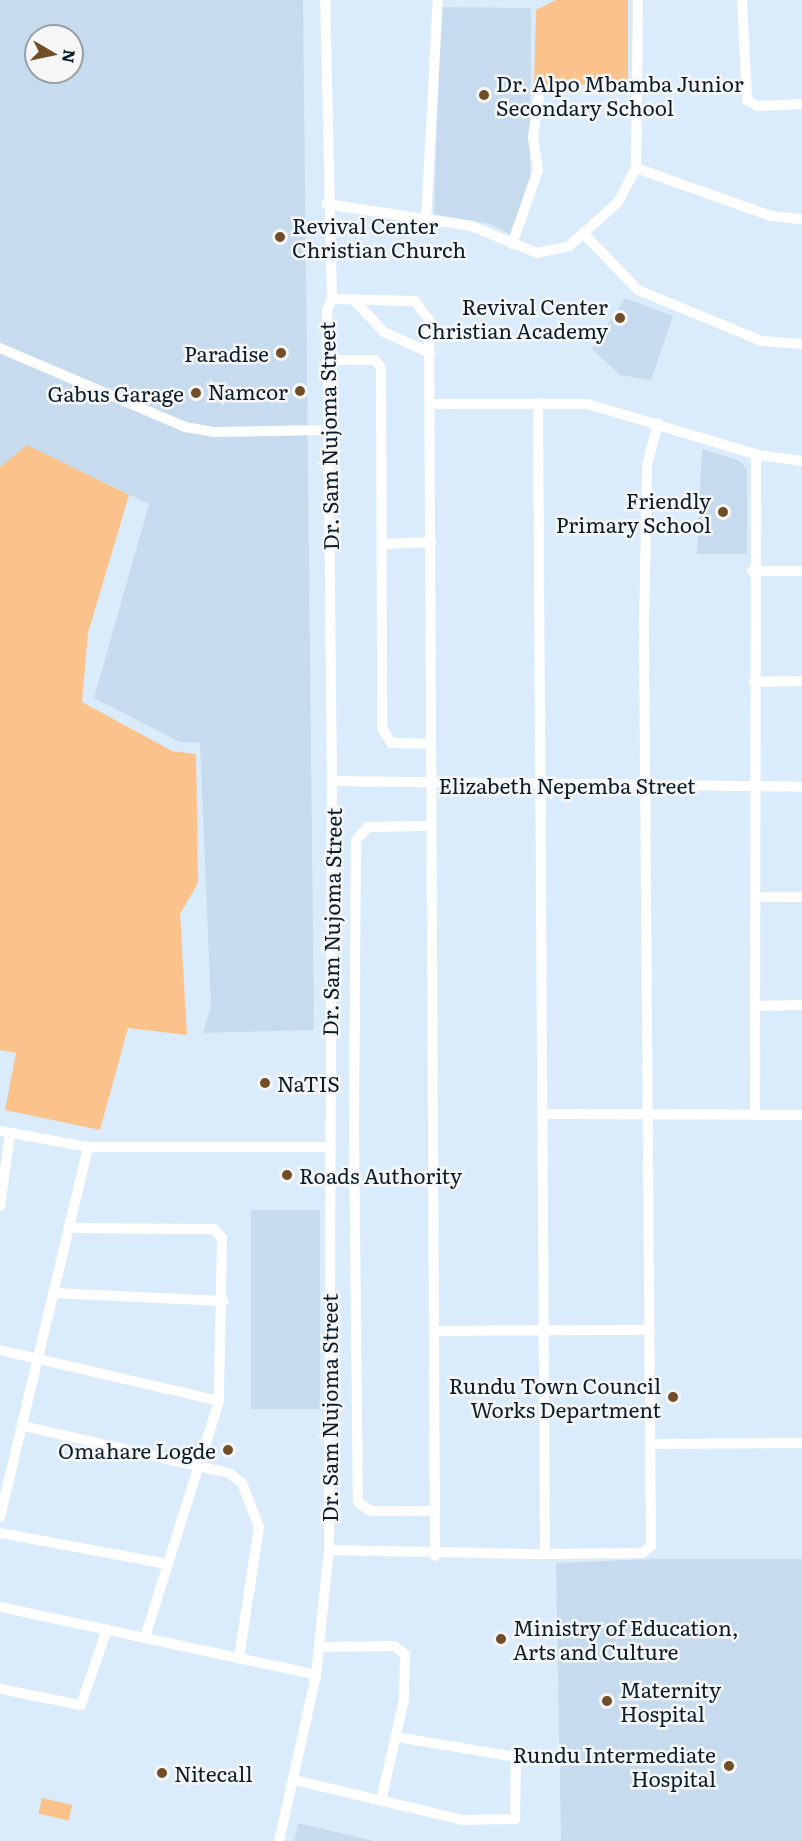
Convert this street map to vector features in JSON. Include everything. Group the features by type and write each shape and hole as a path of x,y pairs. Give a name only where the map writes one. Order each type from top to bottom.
{"street":[{"name":"Dr. Sam Nujoma Street","path":"279,1841 316,1675 329,1550 332,781 327,360 332,299 326,204 325,0"},
{"path":"426,219 438,0"},
{"path":"326,204 471,226 512,244 552,253 584,234 618,202 636,168 638,0"},
{"path":"742,0 747,100 758,106 802,104"},
{"path":"512,244 538,170 533,136 539,97"},
{"path":"636,168 771,216 802,219"},
{"path":"584,234 638,290 762,340 802,344"},
{"path":"332,299 406,299 421,305 429,321 432,404 430,826 435,1556"},
{"path":"353,299 384,332 430,353"},
{"path":"0,348 191,428 327,430"},
{"path":"327,360 375,360 381,368 382,728 391,743 430,744"},
{"path":"538,403 544,1554"},
{"path":"432,404 588,404 658,423 756,455 802,462"},
{"path":"329,1550 435,1556 647,1550 651,1444 647,465 658,423"},
{"path":"755,1115 755,787 752,571 756,455"},
{"path":"382,544 431,542"},
{"path":"752,571 802,571"},
{"path":"754,682 802,681"},
{"name":"Elizabeth Nepemba Street","path":"332,781 541,787 802,787"},
{"path":"430,826 368,827 356,840 357,1493 358,1502 371,1511 435,1510"},
{"path":"755,897 802,897"},
{"path":"755,1006 802,1005"},
{"path":"543,1114 802,1115"},
{"path":"0,1206 5,1132 88,1147 329,1147"},
{"path":"0,1517 88,1147"},
{"path":"69,1228 214,1229 222,1238 224,1301 219,1401 145,1637"},
{"path":"53,1293 224,1301"},
{"path":"435,1331 650,1330"},
{"path":"0,1350 219,1401"},
{"path":"23,1426 229,1473 242,1484 257,1514 258,1549 239,1658"},
{"path":"651,1444 802,1443"},
{"path":"0,1533 167,1564"},
{"path":"0,1607 316,1675"},
{"path":"0,1689 81,1705 107,1629"},
{"path":"320,1647 401,1648 406,1680 381,1801"},
{"path":"294,1780 463,1820 512,1821 517,1814 516,1756 396,1737"}],"shaded area":[{"path":"0,0 303,0 314,1030 203,1033 211,1006 200,743 180,742 94,698 149,504 27,446 0,467"},
{"path":"556,0 628,0 628,84 534,85 536,10"},
{"name":"Dr. Alpo Mbamba Junior Secondary School","path":"441,7 531,8 530,182 510,234 490,224 434,214"},
{"path":"625,298 673,316 651,380 620,375 592,349"},
{"path":"27,445 129,495 88,633 82,702 172,751 196,754 198,883 180,914 187,1035 128,1028 100,1130 5,1110 16,1053 0,1050 0,467"},
{"name":"Friendly Primary School","path":"702,449 740,461 747,470 747,554 697,554"},
{"path":"251,1210 320,1210 320,1409 251,1409"},
{"name":"Rundu Intermediate Hospital","path":"655,1559 802,1559 802,1841 561,1841 556,1563"},
{"path":"42,1798 72,1805 69,1821 38,1814"},
{"path":"298,1823 374,1841 294,1841"}],"place":[{"name":"Dr. Alpo Mbamba Junior Secondary School","path":"484,95"},
{"name":"Revival Center Christian Church","path":"280,237"},
{"name":"Revival Center Christian Academy","path":"620,318"},
{"name":"Paradise","path":"281,353"},
{"name":"Namcor","path":"300,391"},
{"name":"Gabus Garage","path":"196,393"},
{"name":"Friendly Primary School","path":"723,512"},
{"name":"NaTIS","path":"265,1083"},
{"name":"Roads Authority","path":"287,1175"},
{"name":"Rundu Town Council Works Department","path":"673,1397"},
{"name":"Omahare Logde","path":"228,1450"},
{"name":"Ministry of Education, Arts and Culture","path":"501,1639"},
{"name":"Maternity Hospital","path":"607,1701"},
{"name":"Rundu Intermediate Hospital","path":"729,1766"},
{"name":"Nitecall","path":"162,1773"}]}
